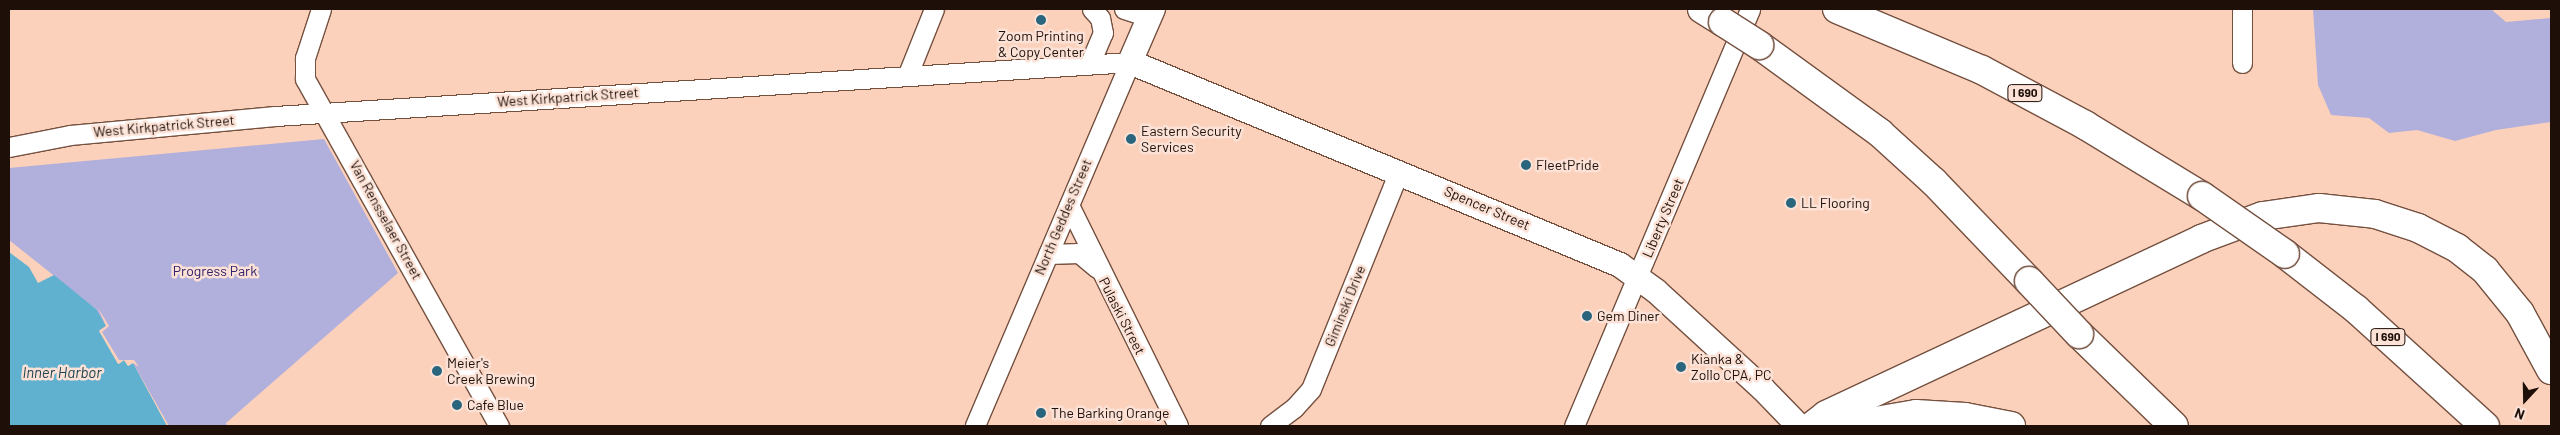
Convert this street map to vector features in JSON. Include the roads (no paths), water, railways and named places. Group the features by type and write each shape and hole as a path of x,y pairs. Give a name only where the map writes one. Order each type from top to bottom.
{"highway":[{"name":"I 690","path":"1836,9 1982,70 2085,125 2202,196 2285,254 2356,309 2485,426"},
{"path":"1713,16 1759,45 1880,133 1934,182 2079,334 2174,426"},
{"path":"1812,426 1826,415 2201,239 2263,216 2318,208 2375,214 2418,228 2457,248 2485,270 2520,313 2551,370"},
{"path":"1847,426 1916,414 1965,417 2012,426"}],"main road":[{"name":"North Geddes Street","path":"1130,62 1151,13"},
{"name":"Spencer Street","path":"1130,62 1598,254 1638,277 1764,389 1799,426"}],"street":[{"name":"Van Rensselaer Street","path":"321,9 310,34 304,69 305,79 327,113 499,426"},
{"path":"908,74 934,9"},
{"path":"1090,63 1103,33 1100,18 1092,9"},
{"path":"1124,9 1151,13"},
{"name":"Liberty Street","path":"1574,426 1750,9"},
{"path":"2242,9 2242,63"},
{"name":"West Kirkpatrick Street","path":"9,147 70,135 327,113 908,74 1130,62"},
{"name":"North Geddes Street","path":"975,426 1130,62"},
{"name":"Giminski Drive","path":"1270,426 1294,408 1310,388 1399,171"},
{"name":"Pulaski Street","path":"1068,205 1098,269 1178,426"},
{"path":"1048,254 1079,253 1098,269"}],"water":[{"name":"Inner Harbor","path":"9,252 29,267 38,283 54,275 96,309 106,326 99,330 119,364 124,360 128,366 133,363 167,426 9,426"}],"place":[{"name":"Zoom Printing & Copy Center","path":"1041,20"},
{"name":"Eastern Security Services","path":"1131,139"},
{"name":"FleetPride","path":"1526,165"},
{"name":"LL Flooring","path":"1791,203"},
{"name":"Gem Diner","path":"1587,316"},
{"name":"Kianka & Zollo CPA, PC","path":"1681,367"},
{"name":"Meier's Creek Brewing","path":"437,371"},
{"name":"Cafe Blue","path":"457,405"},
{"name":"The Barking Orange","path":"1041,413"}],"park label":[{"name":"Progress Park","path":"215,271"}]}
